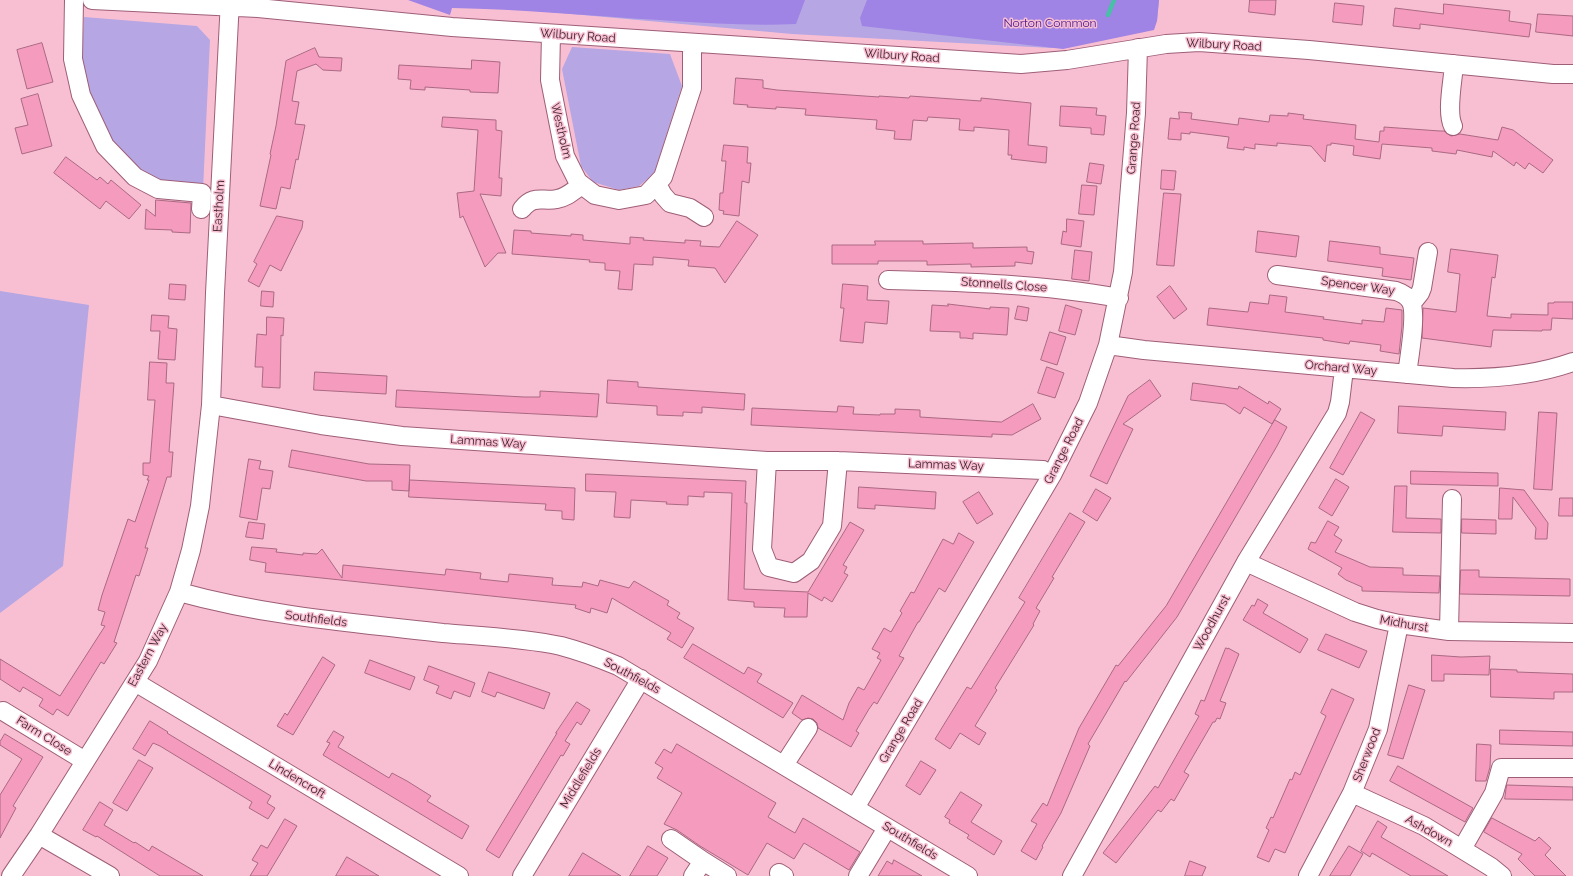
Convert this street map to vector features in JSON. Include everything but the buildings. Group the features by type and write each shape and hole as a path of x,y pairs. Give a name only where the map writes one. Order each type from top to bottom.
{"street":[{"path":"74,0 73,59 81,95 105,146 134,177 158,189 202,193 201,209"},
{"name":"Wilbury Road","path":"92,0 229,4 405,24 1021,64 1067,60 1166,44 1199,42 1573,74"},
{"name":"Eastholm","path":"211,405 229,4"},
{"name":"Westholm","path":"551,34 550,80 565,156 578,182 596,195 619,200 646,195 663,177 692,88 692,43"},
{"name":"Grange Road","path":"855,808 1052,475 1088,403 1108,345 1124,272 1136,113 1138,48"},
{"path":"1454,64 1450,107 1450,120 1454,126"},
{"path":"657,184 663,196 670,203 690,208 704,217"},
{"path":"522,209 531,201 539,199 557,199 566,196 582,185"},
{"path":"1408,374 1413,314 1412,303 1422,288 1428,252"},
{"name":"Spencer Way","path":"1277,275 1396,290 1409,298 1412,303"},
{"name":"Stonnells Close","path":"888,280 1019,285 1067,290 1119,298"},
{"name":"Orchard Way","path":"1108,345 1144,350 1453,378 1502,377 1535,372 1573,362"},
{"name":"Woodhurst","path":"1072,876 1246,562 1337,413 1340,402 1344,369"},
{"name":"Lammas Way","path":"211,405 321,425 402,436 767,461 838,461 1043,470 1052,475"},
{"name":"Eastern Way","path":"11,876 40,835 148,661 179,592 191,550 200,506 211,405"},
{"path":"767,461 762,549 769,567 794,573 811,560 832,526 838,461"},
{"path":"1449,630 1452,499"},
{"name":"Midhurst","path":"1246,562 1355,612 1399,624 1449,630 1573,633"},
{"name":"Southfields","path":"179,592 236,606 303,618 559,646 587,653 611,663 641,679 968,876"},
{"name":"Sherwood","path":"1308,876 1352,793 1378,729 1399,624"},
{"name":"Middlefields","path":"522,876 641,679"},
{"name":"Lindencroft","path":"135,682 459,876"},
{"name":"Farm Close","path":"3,711 85,761"},
{"path":"784,765 808,728"},
{"path":"1462,849 1494,793 1501,768 1573,768"},
{"name":"Ashdown","path":"1352,793 1424,826 1491,867 1502,876"},
{"path":"858,876 887,828"},
{"path":"40,835 110,876"},
{"path":"671,839 698,869 727,876"}],"green space":[{"path":"408,0 805,0 796,24 762,25 530,11 452,8 450,15"},
{"name":"Norton Common","path":"417,0 1159,0 1157,21 1051,48 792,34"},
{"path":"867,0 1159,0 1157,21 1154,30 1063,49 862,26 860,18"},
{"path":"84,17 197,26 210,40 203,190 158,181 135,167 108,136 89,89 82,56"},
{"path":"572,47 670,54 682,86 654,174 639,186 619,190 593,182 581,166 562,69"},
{"path":"0,291 89,305 63,566 0,613"}],"waterway":[{"path":"1108,15 1114,0"}]}
